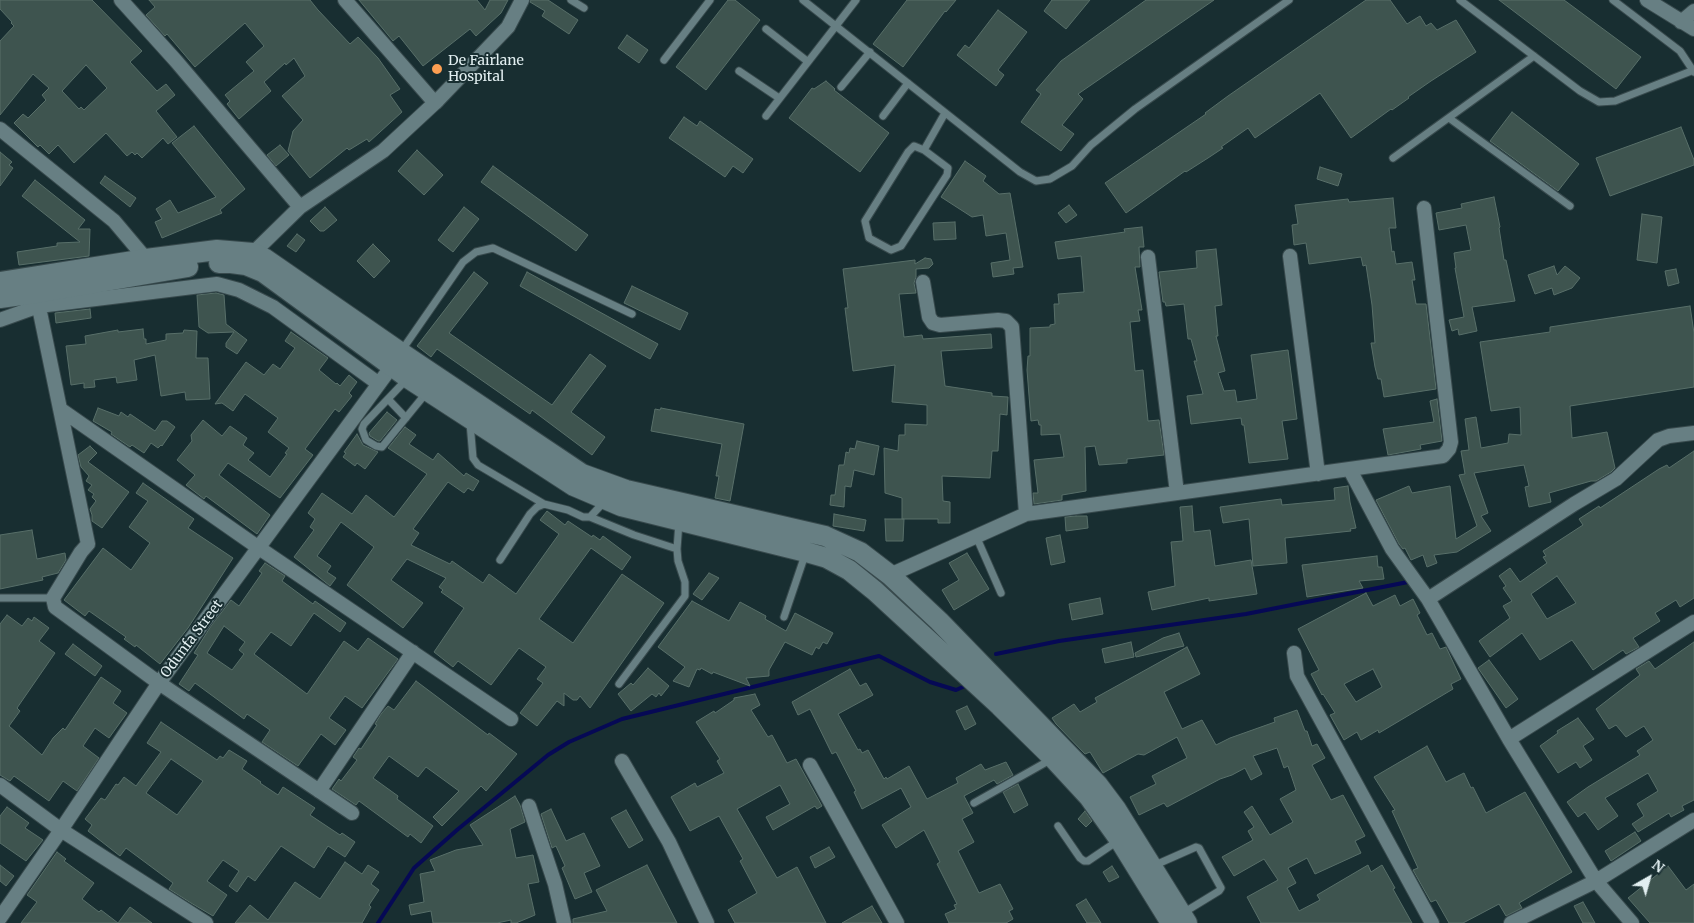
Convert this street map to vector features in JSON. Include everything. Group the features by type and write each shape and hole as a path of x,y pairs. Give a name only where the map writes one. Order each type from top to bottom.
{"main road":[{"path":"0,282 217,250 253,252 264,258 400,365 428,392 470,417 574,486 621,506 679,519 827,558 849,570 875,591 993,699 1053,758 1089,797 1180,920"},
{"path":"0,298 38,300 170,270 232,262 246,266 263,272 400,365 582,474 626,490 825,536 860,552 890,575 939,621 1098,785 1153,866 1180,920"}],"street":[{"path":"121,0 300,207"},
{"path":"345,0 435,103 438,100"},
{"path":"253,252 300,207 383,151 438,100 508,27 522,0"},
{"path":"1647,0 1694,29"},
{"path":"1681,22 1694,11"},
{"path":"0,129 114,220 146,259"},
{"path":"890,575 1026,514 1443,456 1449,449 1451,442 1424,208"},
{"path":"1290,256 1318,474"},
{"path":"1148,257 1177,493"},
{"path":"170,270 170,292"},
{"path":"923,282 932,323 940,325 998,320 1006,321 1012,327 1026,514"},
{"path":"0,320 38,300 170,292 217,284 239,290 273,307 379,384"},
{"path":"38,300 88,544 81,552 53,598 55,607 159,683 352,813"},
{"name":"Odunfa Street","path":"0,918 159,683 379,384 400,365"},
{"path":"60,409 259,548 511,719"},
{"path":"1425,595 1616,479 1658,440 1669,436 1694,433"},
{"path":"1350,470 1392,549 1425,595 1509,739 1596,881 1632,923"},
{"path":"1509,739 1694,622"},
{"path":"319,791 413,652"},
{"path":"1294,653 1298,676 1432,923"},
{"path":"622,761 669,842 707,923"},
{"path":"810,765 897,923"},
{"path":"0,785 61,830 206,923"},
{"path":"529,806 556,884 564,923"},
{"path":"1510,923 1596,881 1694,820"}],"lane":[{"path":"571,0 584,8"},
{"path":"664,60 710,0"},
{"path":"803,0 1020,172 1036,181 1050,179 1072,166 1091,145 1135,109 1289,0"},
{"path":"766,116 856,0"},
{"path":"1460,0 1580,91 1599,102 1615,101 1694,71 1680,51 1613,0"},
{"path":"766,29 807,61"},
{"path":"841,87 870,52"},
{"path":"1393,158 1534,56"},
{"path":"739,71 779,98"},
{"path":"883,116 908,83"},
{"path":"924,150 946,113"},
{"path":"1449,118 1570,206"},
{"path":"914,146 924,150 948,168 947,174 901,246 891,250 869,238 865,221 908,152 914,146"},
{"path":"428,392 382,447 366,440 362,429 364,424 388,399 400,365 463,262 476,252 493,248 632,314"},
{"path":"388,399 406,418"},
{"path":"470,417 473,458 478,465 544,504 568,510 583,517 590,517 634,535 677,549"},
{"path":"590,517 606,499"},
{"path":"500,560 530,514 537,507 544,504"},
{"path":"619,684 685,596 685,582 678,561 677,549 679,519"},
{"path":"976,535 1001,592"},
{"path":"784,617 806,552"},
{"path":"0,598 53,598"},
{"path":"974,803 1053,758"},
{"path":"1058,826 1084,861 1088,861 1119,839"},
{"path":"1153,866 1196,847 1199,848 1222,888 1180,920"}],"building":[{"path":"0,0 92,0 142,51 130,62 157,91 166,84 175,95 156,111 177,137 168,144 163,138 142,158 137,153 135,155 132,152 127,156 106,133 74,163 58,145 49,154 40,145 38,147 14,123 23,114 28,118 46,100 42,95 49,88 33,74 0,115 0,41 14,26 0,9","holes":["86,65 107,88 84,110 81,107 79,109 62,91"]},
{"path":"149,0 310,0 350,44 358,37 378,58 400,89 390,95 402,112 369,142 367,139 349,150 347,148 310,178 288,151 293,131 303,120 282,96 305,76 294,58 286,65 285,63 264,82 271,91 239,119 227,104 230,101 225,95 254,71 246,62 264,46 245,23 195,67 167,34 165,36 146,15 155,7"},
{"path":"359,0 477,0 485,10 490,0 508,0 501,13 476,36 470,29 423,66 399,36 393,41"},
{"path":"531,0 548,0 578,20 569,34 542,16 545,11 530,2"},
{"path":"728,0 735,0 760,20 706,90 676,67"},
{"path":"907,0 956,0 945,11 903,67 873,44"},
{"path":"1052,0 1090,0 1066,29 1044,11"},
{"path":"1146,0 1214,0 1078,94 1083,99 1062,125 1074,134 1061,151 1021,122 1041,94 1036,90 1061,61"},
{"path":"1366,0 1390,0 1407,24 1420,16 1426,26 1431,23 1437,30 1456,20 1476,52 1431,81 1351,138 1320,93 1255,138 1248,128 1221,147 1223,148 1185,171 1126,213 1105,183"},
{"path":"1499,0 1564,0 1641,57 1616,89"},
{"path":"998,10 1027,32 998,70 1004,75 996,86 957,55 965,45 969,48"},
{"path":"627,35 648,50 639,63 618,48"},
{"path":"826,81 834,90 889,133 860,172 789,118 812,88 814,89"},
{"path":"1512,112 1579,164 1558,191 1490,141"},
{"path":"684,117 697,126 700,121 753,159 743,173 733,166 725,177 669,138"},
{"path":"194,126 245,189 220,210 222,213 162,238 155,222 162,219 156,209 170,200 178,213 216,197 172,143"},
{"path":"1681,127 1694,160 1694,165 1610,196 1596,158"},
{"path":"280,145 289,155 276,166 267,155"},
{"path":"417,150 443,175 424,195 398,171"},
{"path":"0,152 12,162 9,165 13,168 0,186"},
{"path":"965,161 986,176 983,181 999,194 1010,193 1023,267 1013,268 1014,274 993,277 991,263 1010,260 1006,233 986,236 983,215 972,217 941,197"},
{"path":"493,166 588,235 576,251 481,182"},
{"path":"1320,167 1342,174 1338,186 1317,179"},
{"path":"105,176 136,198 130,207 100,183"},
{"path":"35,180 85,220 78,229 90,229 89,256 19,265 17,252 57,246 57,243 80,242 22,196"},
{"path":"1494,197 1504,260 1506,260 1515,301 1472,307 1477,331 1459,335 1458,329 1452,331 1449,320 1464,317 1454,253 1471,250 1466,225 1439,230 1436,213 1462,208 1461,204"},
{"path":"1393,198 1396,228 1389,228 1392,252 1394,251 1396,264 1412,262 1415,280 1412,280 1416,304 1426,304 1436,389 1384,397 1381,379 1378,379 1375,367 1371,343 1375,343 1366,265 1363,266 1361,257 1309,264 1306,243 1294,245 1292,225 1298,224 1295,205 1348,199 1349,202"},
{"path":"1069,205 1077,215 1066,223 1058,213"},
{"path":"325,207 337,220 324,231 320,231 310,221"},
{"path":"464,207 479,219 453,252 438,240"},
{"path":"1642,214 1662,217 1657,263 1637,260"},
{"path":"955,222 956,239 934,240 933,223"},
{"path":"1142,227 1144,247 1139,247 1140,267 1135,267 1142,310 1138,310 1140,321 1130,322 1135,371 1143,370 1148,421 1159,420 1164,455 1127,459 1127,463 1099,465 1095,446 1085,447 1086,491 1062,495 1062,500 1034,504 1033,493 1038,493 1034,460 1064,457 1060,434 1041,435 1041,425 1039,425 1038,420 1031,421 1027,370 1028,356 1030,356 1030,328 1050,327 1050,325 1055,324 1054,304 1059,304 1058,294 1084,292 1081,256 1058,259 1055,242 1125,232 1124,229"},
{"path":"297,234 305,240 296,252 287,246"},
{"path":"373,244 390,261 374,278 357,261"},
{"path":"1216,249 1222,305 1215,306 1218,336 1216,336 1225,371 1218,373 1224,391 1235,390 1237,402 1257,399 1251,355 1288,350 1297,419 1282,421 1288,459 1249,463 1244,425 1242,425 1241,418 1191,424 1187,396 1203,394 1194,361 1197,361 1191,339 1188,339 1184,304 1166,306 1165,302 1163,302 1159,272 1197,268 1196,251"},
{"path":"925,258 931,259 933,264 929,268 916,269 914,283 916,293 899,294 904,337 922,335 923,339 991,334 992,348 941,351 945,386 992,393 992,396 1008,397 1007,415 1000,414 998,451 992,451 990,478 942,476 943,501 950,502 950,523 938,523 938,519 902,519 902,498 885,493 884,448 898,451 899,435 905,435 905,424 927,425 927,405 892,402 895,365 853,371 845,308 848,308 843,269 915,260 915,264"},
{"path":"1554,266 1557,275 1565,266 1580,278 1572,288 1554,295 1552,288 1535,294 1528,275"},
{"path":"1676,269 1679,283 1668,286 1665,271"},
{"path":"474,272 488,283 449,333 552,405 590,354 606,366 571,412 605,437 592,455 532,410 530,414 437,349 431,357 417,346"},
{"path":"527,272 658,344 650,359 520,286"},
{"path":"632,286 688,313 680,330 624,303"},
{"path":"216,293 224,295 226,324 247,340 237,354 226,347 226,343 234,332 208,333 199,327 197,295"},
{"path":"1690,306 1694,333 1694,387 1570,406 1572,438 1607,432 1615,468 1611,472 1596,481 1549,493 1551,502 1529,507 1525,487 1529,486 1524,465 1474,473 1488,513 1481,516 1491,531 1457,552 1434,555 1437,563 1427,567 1423,555 1411,560 1405,548 1403,549 1399,544 1376,500 1409,486 1412,493 1450,486 1456,539 1477,526 1459,475 1465,474 1461,451 1469,450 1465,419 1476,417 1481,448 1508,443 1509,434 1521,435 1520,407 1491,411 1480,342 1550,332 1550,327"},
{"path":"90,309 91,318 56,323 55,313"},
{"path":"143,329 146,344 166,340 166,334 183,333 184,330 197,331 196,358 208,358 210,399 186,400 185,392 161,396 155,355 134,360 137,380 117,383 116,377 94,380 95,387 84,388 84,383 71,385 66,346 86,344 85,336 118,330 118,332"},
{"path":"291,332 328,358 319,370 336,384 340,386 349,375 357,382 349,393 352,396 339,412 335,409 305,449 313,455 280,498 228,463 219,475 270,515 257,534 206,496 204,499 186,485 195,475 177,460 192,441 191,435 203,420 222,436 230,426 247,438 243,445 254,453 248,460 270,477 287,454 285,453 289,448 268,432 278,418 245,394 233,411 222,403 215,404 246,362 264,375 273,364 280,369 295,348 285,341"},
{"path":"1437,399 1442,441 1420,445 1421,449 1388,455 1383,429 1434,422 1430,401"},
{"path":"98,408 119,416 121,412 128,417 130,414 155,431 162,421 167,421 175,427 162,446 158,448 151,443 144,453 132,445 130,447 111,434 112,432 93,421"},
{"path":"661,408 744,424 730,501 715,498 719,476 716,476 722,444 651,431 655,409 660,410"},
{"path":"387,412 397,420 378,441 370,436 369,433"},
{"path":"405,427 416,435 409,444 433,460 438,453 464,476 466,473 479,481 473,491 468,488 464,493 448,482 413,529 419,533 411,545 450,564 452,561 483,583 489,574 516,594 559,534 540,520 547,511 565,525 568,521 592,537 593,535 600,540 603,536 631,557 622,570 591,548 539,619 573,643 622,574 664,603 590,708 580,696 577,700 573,700 564,693 564,706 557,701 537,726 520,713 543,683 537,679 546,667 519,648 491,685 458,661 453,667 434,652 464,608 441,592 443,590 439,587 446,578 407,559 391,580 423,603 403,628 347,585 374,547 341,522 317,556 331,566 327,572 336,578 330,586 294,557 314,530 310,527 315,519 308,513 322,493 352,514 366,495 394,517 427,474 388,448"},
{"path":"357,434 363,445 378,452 365,469 357,463 355,466 343,457 346,453 344,452"},
{"path":"857,441 879,446 874,475 854,470 851,487 845,486 844,507 830,505 831,495 835,495 839,465 844,465 846,452 849,453 850,448 855,449"},
{"path":"90,446 97,453 88,462 129,492 102,528 92,521 90,509 96,501 92,497 94,494 88,490 92,485 86,481 89,476 81,467 78,455"},
{"path":"1694,451 1694,598 1680,607 1676,600 1655,613 1660,621 1633,638 1639,647 1626,654 1623,650 1593,670 1572,640 1540,660 1522,633 1490,657 1479,641 1510,618 1503,606 1512,601 1503,588 1506,586 1499,576 1510,568 1520,582 1547,563 1543,557 1546,556 1543,551 1583,525 1579,519 1599,506 1600,508 1659,469 1667,465 1669,468","holes":["1557,576 1576,603 1547,619 1531,594"]},
{"path":"143,483 194,519 188,528 233,558 188,628 160,664 136,645 135,647 124,639 126,637 89,611 85,616 64,600 103,548 131,570 150,543 129,527 148,501 136,493"},
{"path":"1348,486 1356,528 1350,529 1351,531 1285,538 1287,563 1253,566 1249,519 1223,523 1220,507 1281,499 1282,505 1335,500 1334,488"},
{"path":"1192,506 1194,532 1210,530 1215,566 1251,560 1257,594 1209,601 1209,598 1152,610 1148,592 1175,586 1171,542 1183,541 1180,507"},
{"path":"834,514 866,520 864,531 833,526"},
{"path":"1087,516 1088,528 1066,531 1065,517"},
{"path":"885,519 904,519 903,541 886,541"},
{"path":"32,530 37,559 65,553 66,560 58,573 42,577 43,580 0,589 0,535"},
{"path":"1060,535 1065,562 1051,565 1046,538"},
{"path":"967,553 989,589 954,610 942,590 959,580 949,563"},
{"path":"1377,556 1378,567 1382,567 1384,579 1359,581 1363,588 1307,597 1302,565"},
{"path":"265,563 285,576 282,581 313,604 315,601 346,623 340,632 314,613 291,646 271,632 254,654 307,694 344,641 358,651 368,638 398,659 362,708 345,696 329,718 346,730 335,745 321,734 298,766 262,742 270,730 247,714 244,719 195,683 189,691 179,684 198,655 194,653 211,626 231,600 239,606 262,573 259,571","holes":["224,626 245,642 239,650 244,654 232,670 207,653"]},
{"path":"709,573 719,578 702,600 693,594"},
{"path":"1366,593 1373,606 1395,595 1400,606 1413,599 1420,613 1417,615 1427,635 1432,633 1440,649 1446,647 1461,679 1451,684 1453,689 1379,733 1378,730 1361,740 1357,732 1344,740 1330,715 1335,713 1322,695 1311,674 1319,670 1298,629","holes":["1373,669 1382,687 1356,702 1344,684"]},
{"path":"1100,598 1103,614 1072,620 1069,604"},
{"path":"692,601 729,621 740,602 766,616 765,619 786,631 795,613 833,633 827,644 823,642 819,649 816,647 812,655 785,642 769,670 769,676 746,678 750,686 713,672 712,674 701,668 700,670 697,669 689,687 673,681 685,667 658,647"},
{"path":"7,615 22,626 28,618 32,621 34,617 49,628 39,641 55,653 17,708 20,711 9,726 42,755 53,738 63,728 65,730 101,677 121,691 113,703 127,713 109,738 95,728 83,746 99,758 77,791 63,781 49,801 14,776 10,781 0,775 0,624"},
{"path":"1179,633 1184,646 1136,657 1135,653 1163,638"},
{"path":"1131,642 1134,657 1105,663 1102,649"},
{"path":"1694,642 1694,800 1682,806 1684,810 1671,817 1669,813 1638,832 1632,824 1644,816 1637,804 1658,791 1648,773 1605,798 1618,816 1598,830 1585,812 1578,817 1567,802 1640,755 1637,751 1653,740 1644,726 1626,737 1616,725 1609,729 1596,709 1640,675 1636,669 1649,661 1655,669"},
{"path":"73,644 102,666 95,676 65,654"},
{"path":"1187,647 1200,674 1164,692 1182,729 1202,720 1216,745 1275,722 1274,718 1297,710 1312,746 1317,744 1325,758 1312,765 1331,800 1343,795 1365,836 1355,841 1361,853 1315,874 1307,858 1288,868 1296,883 1287,888 1299,911 1320,900 1317,895 1368,865 1371,872 1382,865 1412,923 1261,923 1247,897 1278,880 1264,859 1234,876 1222,857 1253,840 1248,831 1254,827 1244,812 1252,806 1270,835 1293,822 1280,799 1296,790 1288,766 1284,768 1277,748 1253,756 1262,774 1251,780 1245,768 1167,807 1164,803 1139,815 1130,797 1156,784 1152,776 1187,758 1177,737 1144,755 1138,754 1103,773 1090,752 1085,754 1052,718 1074,704 1080,712 1097,702 1095,698"},
{"path":"1489,660 1518,699 1506,708 1478,668"},
{"path":"648,668 669,686 661,696 659,693 656,697 652,694 631,711 618,694 631,683 633,685"},
{"path":"850,669 860,686 866,683 873,695 838,714 858,750 860,749 862,753 868,750 884,779 909,766 927,799 958,783 956,778 981,764 985,770 1006,762 1013,775 997,784 994,780 964,796 973,813 962,819 974,842 958,851 979,893 1000,884 1013,909 1009,911 1013,919 1006,923 949,923 945,914 956,909 954,905 957,904 937,864 940,862 924,830 896,848 882,825 911,807 901,788 862,809 854,792 856,791 836,752 832,754 810,709 798,715 792,702"},
{"path":"416,681 488,735 489,733 517,754 486,791 481,786 442,826 433,817 459,791 426,767 418,777 389,756 373,778 398,796 397,799 433,826 421,843 410,834 408,837 359,801 356,805 332,789 339,779 341,781 357,760 353,757 359,748 361,749 377,725 375,724 381,714 388,706 394,710"},
{"path":"755,694 760,705 751,710 768,737 772,735 787,763 796,759 822,806 817,809 815,806 773,830 766,817 790,804 780,785 737,809 777,878 797,867 826,923 735,923 728,910 757,893 740,861 743,859 719,816 690,831 671,797 695,783 697,787 724,773 717,761 720,759 696,722 714,711 715,713 734,700 734,698"},
{"path":"967,706 976,724 965,730 956,711"},
{"path":"1578,718 1594,739 1583,746 1592,760 1580,768 1576,762 1558,773 1540,746 1558,733 1557,731"},
{"path":"161,722 217,760 220,756 223,758 229,750 247,761 242,769 260,783 278,795 283,787 315,808 310,815 340,835 342,833 355,842 345,857 328,846 314,868 281,846 255,881 248,876 237,892 229,886 239,871 223,860 207,881 227,895 213,916 169,889 173,883 126,848 120,856 88,831 92,825 85,819 101,798 105,800 116,784 118,785 124,777 136,786 161,752 147,743","holes":["171,759 203,781 177,815 146,793"]},
{"path":"1427,746 1446,782 1464,773 1486,813 1525,792 1572,872 1519,903 1522,908 1506,916 1499,904 1463,923 1449,923 1436,900 1431,902 1413,870 1418,868 1392,811 1395,810 1374,777"},
{"path":"1018,784 1028,805 1014,813 1003,792"},
{"path":"515,796 525,822 510,829 516,858 533,855 539,882 528,884 535,915 516,923 511,923 511,920 497,923 433,923 431,911 411,915 409,905 424,902 420,874 435,871 430,860 456,850 483,845 470,825"},
{"path":"7,807 29,823 25,828 43,840 26,861 0,843 0,816"},
{"path":"551,809 566,841 584,833 600,866 584,873 592,892 575,899 562,868 565,866 556,846 552,848 541,814"},
{"path":"626,810 643,840 629,848 611,818"},
{"path":"1085,811 1092,821 1086,827 1078,819"},
{"path":"1635,832 1641,841 1611,861 1605,851"},
{"path":"829,847 835,857 815,868 810,857"},
{"path":"57,852 66,859 64,861 94,883 82,899 118,923 21,923 37,902 27,895"},
{"path":"345,862 362,874 368,865 379,872 371,884 379,890 369,905 371,907 362,923 235,923 250,905 268,920 295,882 320,899"},
{"path":"0,865 14,876 6,886 0,881"},
{"path":"647,865 677,923 573,923 573,919 607,911 596,890"},
{"path":"1112,866 1119,877 1109,882 1103,872"},
{"path":"1668,866 1686,890 1694,884 1694,923 1650,923 1628,898"},
{"path":"1086,899 1101,923 1087,923 1076,905"},
{"path":"1583,902 1595,923 1583,923 1574,906"},
{"path":"872,906 882,923 842,923"},
{"path":"130,907 152,923 118,923"}],"waterway":[{"path":"996,654 1059,641 1246,614 1413,581"},
{"path":"378,923 414,868 457,830 548,755 569,742 622,719 879,656 930,682 956,690 965,686"}],"place":[{"name":"De Fairlane Hospital","path":"437,69"}]}
